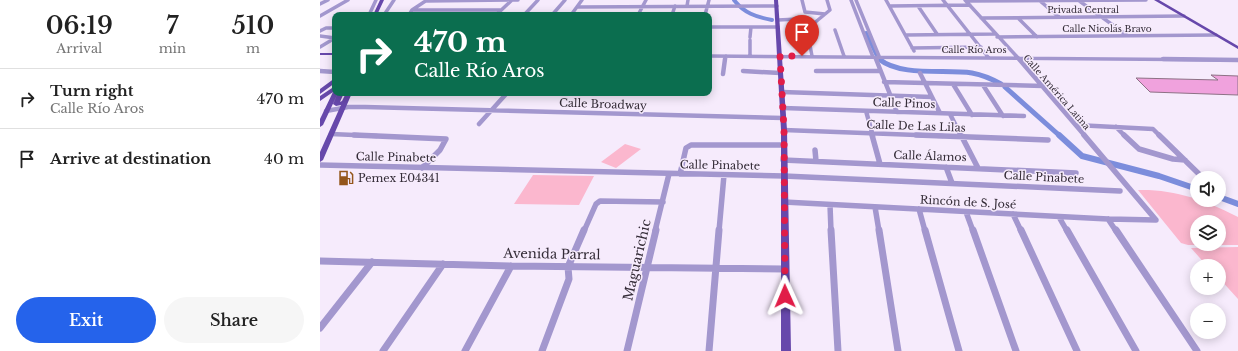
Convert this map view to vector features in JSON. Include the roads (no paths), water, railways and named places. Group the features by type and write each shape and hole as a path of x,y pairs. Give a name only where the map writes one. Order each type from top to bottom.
{"main road":[{"path":"376,12 382,0"},
{"path":"381,12 386,0"},
{"path":"1156,0 1238,45"},
{"path":"1161,0 1231,44 1238,45"},
{"path":"776,3 784,130 783,160 786,351"},
{"path":"320,54 332,54"},
{"path":"320,92 332,83"},
{"path":"320,99 332,90"},
{"path":"320,125 334,96"},
{"path":"340,96 336,104 343,105"},
{"path":"320,160 348,96"}],"street":[{"path":"320,4 328,0"},
{"path":"321,14 348,0"},
{"path":"370,12 376,0"},
{"path":"386,12 394,0"},
{"path":"412,10 427,0 518,0"},
{"path":"412,10 501,10 512,0"},
{"path":"527,12 538,0"},
{"path":"555,12 565,0"},
{"path":"573,12 582,0"},
{"path":"640,12 646,0"},
{"path":"687,6 688,0"},
{"path":"707,12 709,0"},
{"path":"802,0 805,12 825,14"},
{"path":"812,56 807,30 830,10 827,0"},
{"path":"850,0 862,30 876,57"},
{"path":"856,0 868,30 884,82 897,112"},
{"path":"886,0 906,35 916,57"},
{"path":"943,0 988,57"},
{"path":"1040,0 1059,17"},
{"path":"1078,0 1128,36"},
{"path":"966,1 1146,0"},
{"name":"Calle América Latina","path":"966,1 1043,86 1155,217 1156,220 1151,221"},
{"path":"577,7 738,6 776,3"},
{"path":"890,6 970,5"},
{"path":"673,12 675,6"},
{"path":"918,6 937,34"},
{"name":"Privada Central","path":"981,18 1101,17 1181,13"},
{"path":"856,14 862,14"},
{"path":"1018,18 1037,37"},
{"path":"712,27 751,27 796,19 814,23"},
{"path":"750,56 751,27"},
{"path":"321,30 332,28"},
{"path":"835,30 844,56"},
{"path":"862,30 868,30"},
{"name":"Calle Nicolás Bravo","path":"906,35 970,34 1037,37 1216,35"},
{"path":"320,36 332,38"},
{"path":"320,47 332,40"},
{"path":"912,48 981,47"},
{"name":"Calle Río Aros","path":"712,56 1238,60"},
{"path":"723,74 726,56"},
{"path":"816,70 880,71"},
{"path":"320,71 332,72"},
{"path":"743,72 780,73"},
{"path":"920,73 923,83 940,114"},
{"path":"884,82 1043,86"},
{"path":"953,84 972,115"},
{"path":"983,85 1004,116"},
{"path":"320,87 327,87"},
{"path":"782,92 932,97"},
{"path":"479,124 504,96"},
{"name":"Calle Broadway","path":"326,111 343,105 365,107 783,118"},
{"name":"Calle Pinos","path":"783,108 1024,116"},
{"path":"866,111 880,164"},
{"path":"950,114 978,168"},
{"path":"1076,125 1153,129 1196,171"},
{"path":"1116,127 1139,149 1172,159 1185,160"},
{"name":"Calle De Las Lilas","path":"784,130 1048,140"},
{"path":"331,134 446,139 446,142 422,168"},
{"path":"680,174 686,148 689,146 783,146"},
{"path":"815,150 816,161"},
{"name":"Calle Álamos","path":"783,160 1076,172"},
{"name":"Calle Pinabete","path":"320,165 784,176 1120,191"},
{"path":"946,167 952,183"},
{"name":"Maguarichic","path":"627,351 669,174"},
{"path":"709,351 724,175"},
{"path":"542,351 569,279 568,266 598,202 604,200 663,202"},
{"name":"Rincón de S. José","path":"784,202 1151,221"},
{"path":"830,205 838,351"},
{"path":"875,207 898,351"},
{"path":"919,209 958,351"},
{"path":"966,212 1016,351"},
{"path":"1013,214 1076,351"},
{"path":"1059,217 1136,351"},
{"path":"1108,219 1197,351"},
{"name":"Avenida Parral","path":"320,260 511,266 784,269"},
{"path":"320,328 372,262"},
{"path":"383,351 443,264"},
{"path":"465,351 511,266"}],"waterway":[{"path":"734,0 751,14 772,20"},
{"path":"866,33 877,56"},
{"path":"879,59 888,65 911,70 972,73 987,77 1001,84"},
{"path":"1005,87 1060,136"},
{"path":"1059,135 1082,156 1159,176 1190,187"},
{"path":"1226,200 1238,204"}],"place":[{"name":"Pemex E04341","path":"346,178"}]}
